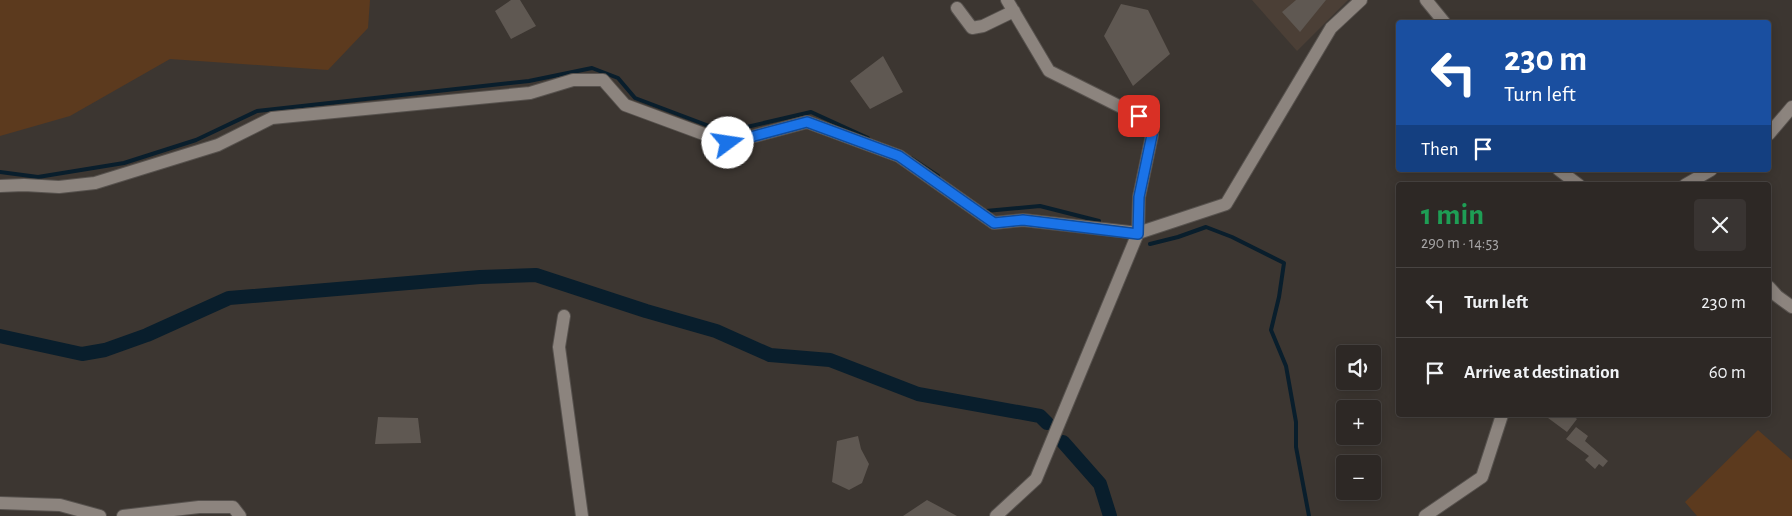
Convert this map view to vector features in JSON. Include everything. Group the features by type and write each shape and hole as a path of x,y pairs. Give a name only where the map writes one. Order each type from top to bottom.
{"street":[{"path":"0,186 59,187 95,183 218,145 272,118 530,93 573,80 603,80 626,106 728,143 807,122 899,156 994,223 1023,220 1138,234 1226,204 1331,28 1361,0"},
{"path":"1426,0 1442,20"},
{"path":"957,8 972,28 984,26 1010,5 1049,71 1139,116 1152,135 1139,197 1138,234 1036,480 996,516"},
{"path":"1771,132 1792,108"},
{"path":"1562,172 1575,182"},
{"path":"1690,182 1708,172"},
{"path":"1771,289 1792,307"},
{"path":"564,316 560,346 582,516"},
{"path":"1425,516 1482,476 1501,417"},
{"path":"0,503 60,505 100,516"},
{"path":"123,516 199,507 233,507 240,516"}],"shaded area":[{"path":"0,0 370,0 368,28 328,70 170,59 70,116 0,136"},
{"path":"1252,0 1348,0 1297,51"},
{"path":"1758,430 1792,460 1792,516 1697,516 1685,502"}],"building":[{"path":"511,0 520,0 536,26 511,39 495,11"},
{"path":"1296,0 1326,0 1300,32 1282,12"},
{"path":"1121,4 1148,10 1170,54 1133,86 1104,36"},
{"path":"883,56 903,92 870,109 850,81"},
{"path":"378,417 418,418 421,443 375,444"},
{"path":"1547,417 1574,417 1577,419 1567,432"},
{"path":"1576,427 1588,436 1585,441 1608,461 1603,467 1599,464 1595,469 1585,460 1589,456 1566,439"},
{"path":"858,436 861,449 869,464 862,483 849,490 832,482 837,441"},
{"path":"927,500 957,516 903,516"}],"waterway":[{"path":"0,172 38,177 124,163 196,140 257,111 529,81 592,68 618,78 635,98 725,132 811,112 868,138"},
{"path":"911,158 938,176"},
{"path":"986,211 1040,206 1099,221"},
{"path":"1150,244 1206,227 1232,237 1284,263 1279,297 1271,330 1286,366 1296,422 1296,447 1309,516"},
{"path":"0,336 82,354 105,350 147,335 229,298 480,277 536,275 646,311 716,331 770,355 830,360 918,394 1040,416 1047,423"},
{"path":"1063,442 1100,484 1110,516"}],"route":[{"path":"728,143 807,122 899,156 994,223 1023,220 1138,234 1139,197 1152,135 1139,116"}]}
